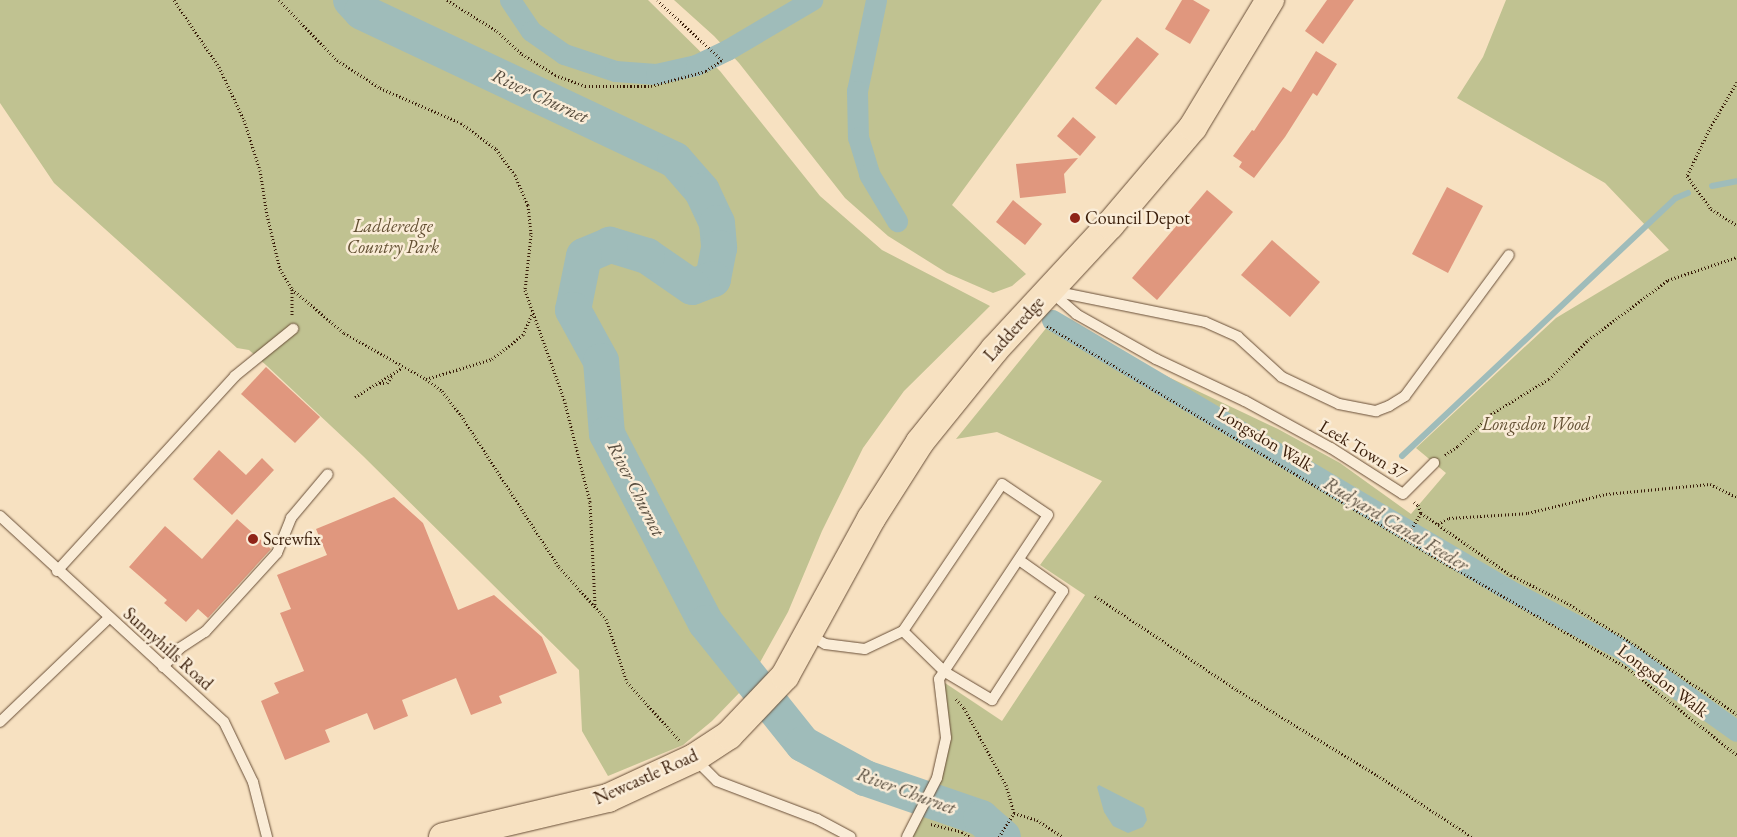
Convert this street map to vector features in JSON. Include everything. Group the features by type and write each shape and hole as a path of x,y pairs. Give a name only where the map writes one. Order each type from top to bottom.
{"highway":[{"name":"Ladderedge","path":"785,676 871,519 920,442 995,348 1110,225 1193,127 1270,0"},
{"name":"Newcastle Road","path":"443,837 608,798 694,758 729,735 785,676"}],"lane":[{"path":"1049,290 1205,322 1238,337 1282,377 1297,385 1339,404 1376,410 1389,406 1405,396 1509,255"},
{"name":"Leek Town 37","path":"1049,290 1076,314 1156,359 1244,401 1331,448 1403,494 1434,462"},
{"path":"57,571 235,376 292,330"},
{"path":"163,667 180,648 205,632 277,553 291,518 328,474"},
{"path":"808,634 826,644 865,649 903,632 1002,484 1048,515 942,675 946,738 937,778 907,837"},
{"name":"Sunnyhills Road","path":"0,516 57,571 224,722 253,782 267,837"},
{"path":"903,632 942,675 992,700 1063,591 1018,560"},
{"path":"0,722 109,618"},
{"path":"694,758 717,781 817,819 851,837"}],"path":[{"path":"174,0 219,67 244,120 260,170 267,215 280,269 292,288 344,333 402,368 426,379 442,391 461,415 559,567 606,619 627,682 694,758"},
{"path":"279,0 336,60 380,88 461,123 496,149 515,175 528,205 531,235 525,290 564,399 590,502 595,607"},
{"path":"447,0 497,31 522,54 555,75 586,86 651,86 706,71 722,60 657,0"},
{"path":"1737,82 1709,130 1687,176 1711,209 1737,225"},
{"name":"Leek Town 37","path":"1434,462 1458,446 1491,414 1549,379 1588,340 1668,280 1737,256"},
{"path":"292,288 292,330"},
{"name":"Longsdon Walk","path":"1029,312 1047,326 1626,667 1737,755"},
{"path":"426,379 492,359 523,335 532,314"},
{"path":"355,397 402,368"},
{"path":"1438,524 1449,518 1528,512 1606,494 1710,484 1737,497"},
{"path":"1407,537 1421,514 1512,575 1567,603 1629,641 1737,714"},
{"path":"1095,596 1237,690 1377,775 1472,837"},
{"path":"956,698 964,708 1006,785 1014,813 999,837"},
{"path":"1014,813 1037,820 1063,837"},
{"path":"924,830 930,824 962,832 970,837"}],"green space":[{"name":"Ladderedge Country Park","path":"0,0 648,0 720,71 820,196 882,250 990,306 904,391 863,448 822,531 788,612 758,666 742,690 712,721 683,745 608,776 582,731 579,670 363,456 266,365 249,350 237,348 54,183 0,103"},
{"path":"674,0 1102,0 952,205 1026,274 1012,286 993,293 947,273 888,236 845,198 739,63 714,36"},
{"name":"Longsdon Wood","path":"1506,0 1737,0 1737,837 907,837 921,807 946,738 939,679 1002,721 1085,595 1040,565 1102,481 997,432 956,439 1056,316 1124,356 1278,429 1340,463 1411,514 1446,473 1416,448 1556,318 1669,250 1605,183 1457,98 1483,57"}],"water":[{"path":"1099,785 1144,808 1147,820 1143,827 1128,833 1113,826 1104,812 1097,787"}],"building":[{"path":"1182,0 1193,0 1210,10 1190,44 1165,29"},
{"path":"1327,0 1354,0 1323,44 1305,31"},
{"path":"1137,37 1159,54 1116,105 1095,88"},
{"path":"1316,51 1337,64 1317,96 1313,93 1285,137 1254,178 1239,167 1242,162 1233,156 1252,130 1254,131 1283,87 1291,92"},
{"path":"1073,117 1096,137 1080,156 1057,136"},
{"path":"1078,158 1064,174 1066,193 1020,198 1016,164"},
{"path":"1447,187 1483,206 1448,273 1412,254"},
{"path":"1207,190 1233,212 1157,300 1132,278"},
{"path":"1013,200 1042,224 1025,245 996,222"},
{"path":"1272,240 1320,282 1290,317 1241,275"},
{"path":"266,367 320,417 295,443 241,394"},
{"path":"219,450 246,475 262,458 274,470 232,515 193,479"},
{"path":"394,497 423,523 458,610 494,595 542,637 557,673 499,696 502,703 471,715 456,678 402,700 408,716 374,730 367,713 325,730 330,742 285,760 261,701 279,693 274,683 304,671 280,613 291,609 277,575 327,555 316,529"},
{"path":"237,519 271,549 208,618 198,609 186,622 164,603 167,600 129,567 165,526 202,559"}],"waterway":[{"name":"River Churnet","path":"351,0 362,12 675,160 702,191 717,223 719,248 713,279 692,287 647,256 610,245 584,256 573,310 601,361 607,434 706,623 803,744 865,778 981,818 1003,837"},
{"name":"Rudyard Canal Feeder","path":"510,0 531,31 564,54 615,71 656,74 696,65 727,50 812,0"},
{"name":"Rudyard Canal Feeder","path":"876,0 857,91 858,137 869,174 897,221"},
{"path":"1712,186 1737,181"},
{"path":"1402,456 1676,198 1688,193"},
{"name":"Rudyard Canal Feeder","path":"1052,320 1509,590 1620,648 1737,731"}],"place":[{"name":"Council Depot","path":"1075,218"},
{"name":"Screwfix","path":"253,539"}]}
